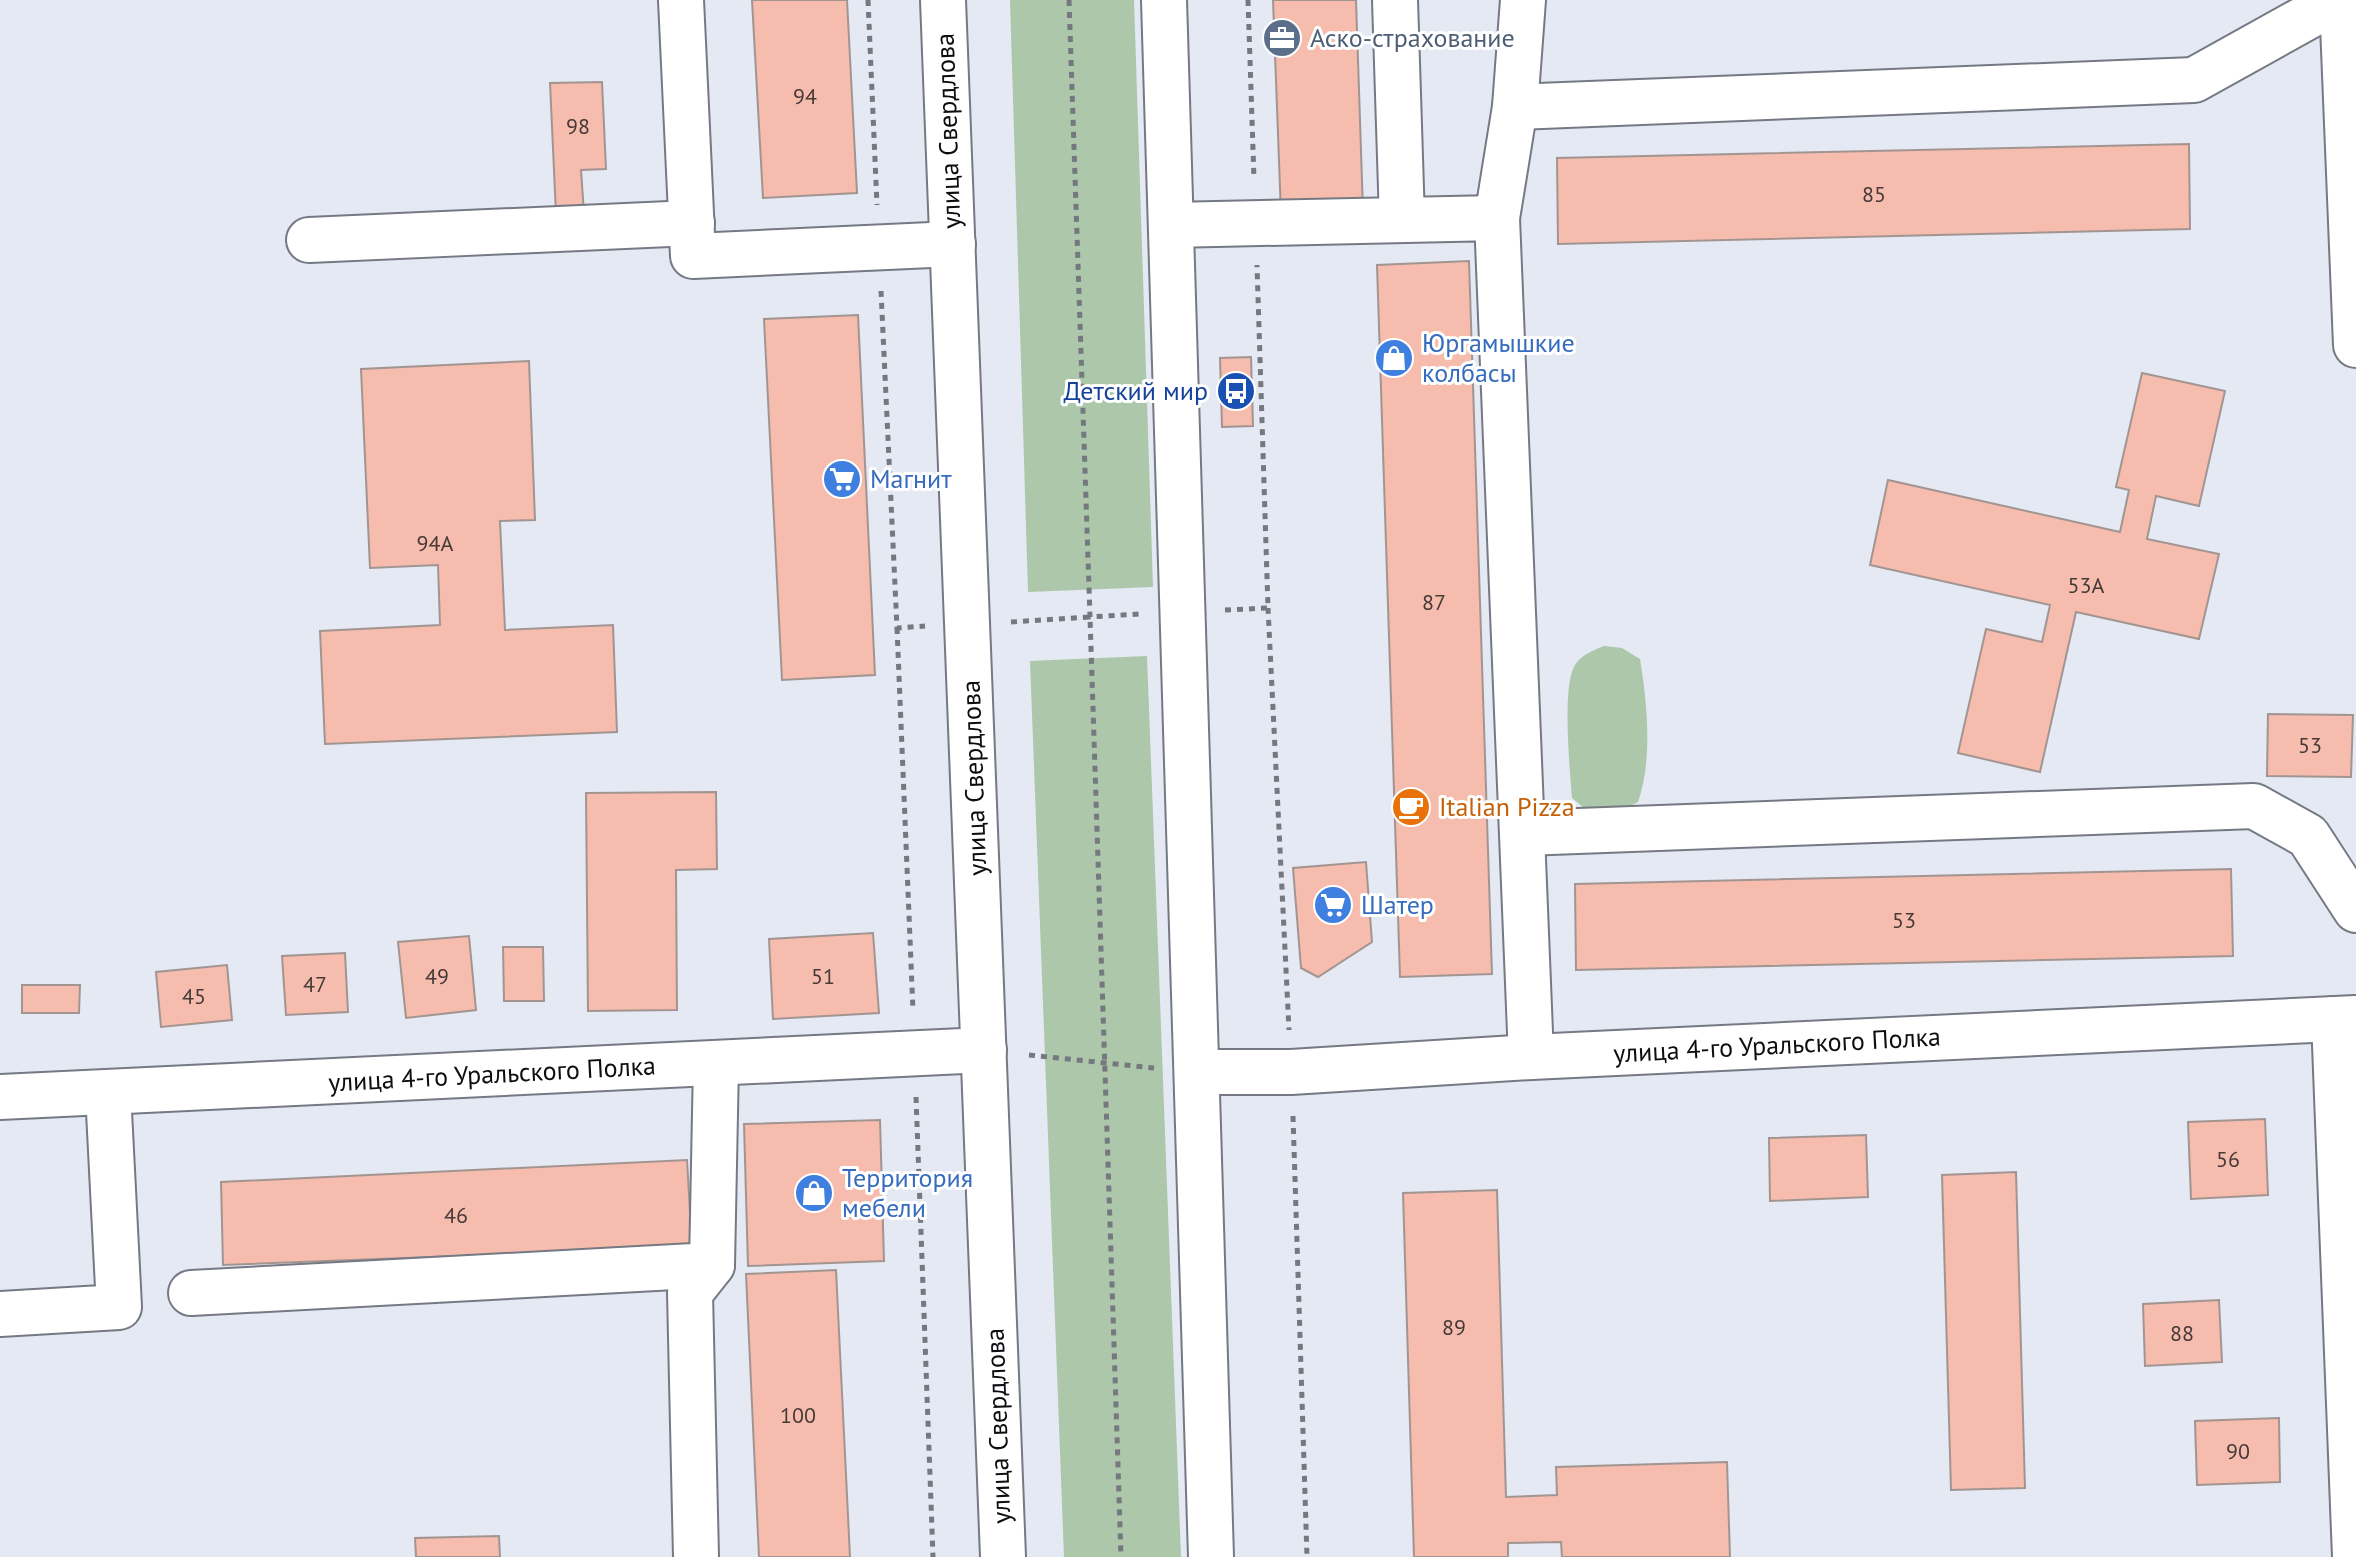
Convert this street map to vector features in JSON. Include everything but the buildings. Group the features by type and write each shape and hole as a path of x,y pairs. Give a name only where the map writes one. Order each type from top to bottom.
{"main road":[{"path":"681,0 693,256 953,244"},
{"name":"улица Свердлова","path":"943,0 1003,1557"},
{"path":"1164,0 1211,1557"},
{"path":"1395,0 1402,220"},
{"path":"1523,0 1515,107 1497,218 1531,1057"},
{"path":"1515,107 2194,80 2340,0 2356,345"},
{"path":"1171,225 1497,218"},
{"path":"309,240 692,223"},
{"path":"1524,833 2254,806 2308,836 2356,910"},
{"path":"2345,1018 2355,1557"},
{"name":"улица 4-го Уральского Полка","path":"1197,1072 1291,1072 1531,1057 2345,1018"},
{"name":"улица 4-го Уральского Полка","path":"0,1097 984,1050"},
{"path":"696,1557 690,1293 712,1265 716,1063"},
{"path":"0,1314 119,1307 108,1092"},
{"path":"191,1293 712,1265"}],"path":[{"path":"868,0 897,628 1090,617 1121,1557"},
{"path":"1268,608 1291,1072 1307,1557"},
{"path":"984,1050 1197,1072"}],"green space":[{"path":"1010,0 1134,0 1153,587 1028,592"},
{"path":"1604,646 1622,648 1640,659 1646,712 1646,768 1638,802 1619,811 1589,812 1572,798 1568,693 1570,678 1580,659"},
{"path":"1147,656 1181,1557 1064,1557 1030,661"}],"place":[{"name":"Аско-страхование","path":"1282,38"},
{"name":"Юргамышкие колбасы","path":"1394,358"},
{"name":"Детский мир","path":"1236,391"},
{"name":"Магнит","path":"842,479"},
{"name":"Italian Pizza","path":"1411,807"},
{"name":"Шатер","path":"1333,905"},
{"name":"Территория мебели","path":"814,1193"}]}
